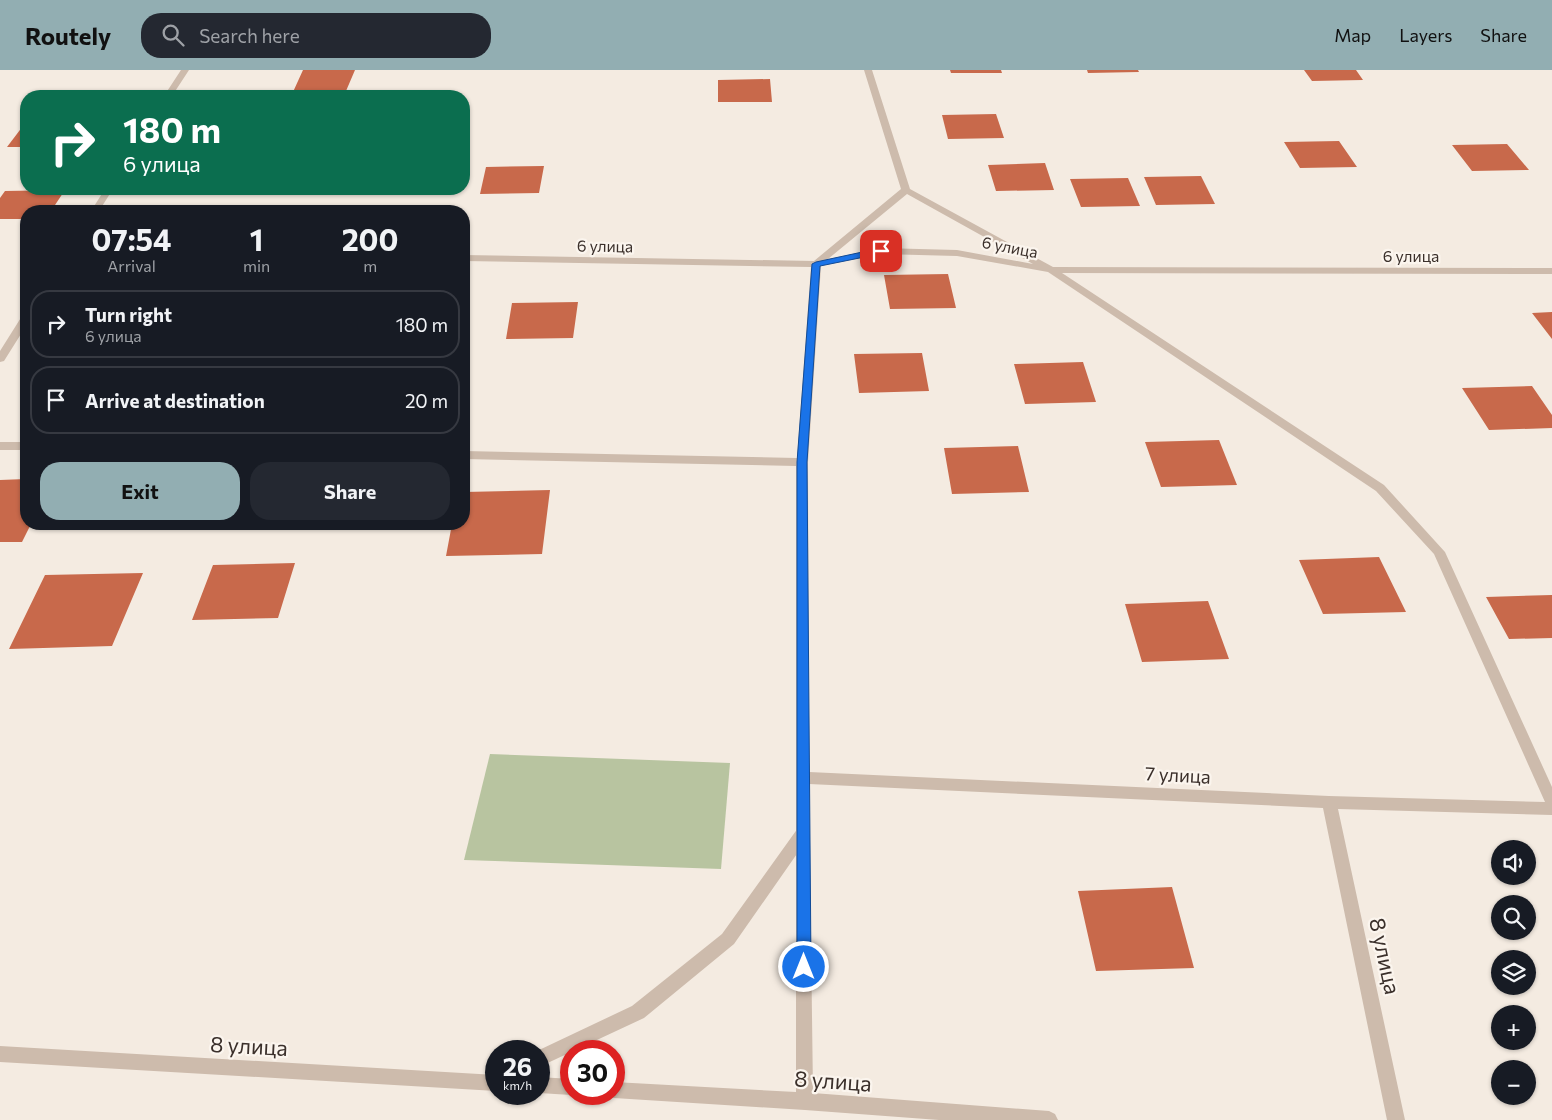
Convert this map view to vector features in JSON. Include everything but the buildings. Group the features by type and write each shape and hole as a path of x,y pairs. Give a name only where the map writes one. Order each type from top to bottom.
{"street":[{"path":"172,90 185,70"},
{"path":"868,70 906,190 1051,270 1380,488 1439,552 1552,803"},
{"path":"805,1101 802,833 802,462 816,264 906,190"},
{"name":"6 улица","path":"470,258 816,264 881,251 948,252 1051,270 1552,271"},
{"path":"0,359 20,327"},
{"path":"0,446 20,446"},
{"path":"470,455 802,462"},
{"name":"7 улица","path":"802,778 1329,802 1552,809"},
{"name":"8 улица","path":"1329,802 1396,1120"},
{"path":"550,1054 638,1012 728,940 802,833"},
{"name":"8 улица","path":"0,1054 485,1081"},
{"name":"8 улица","path":"625,1091 805,1101 1048,1120"}],"green space":[{"path":"490,754 730,763 721,869 464,860"}],"route":[{"path":"804,967 802,462 816,264 881,251"}]}
